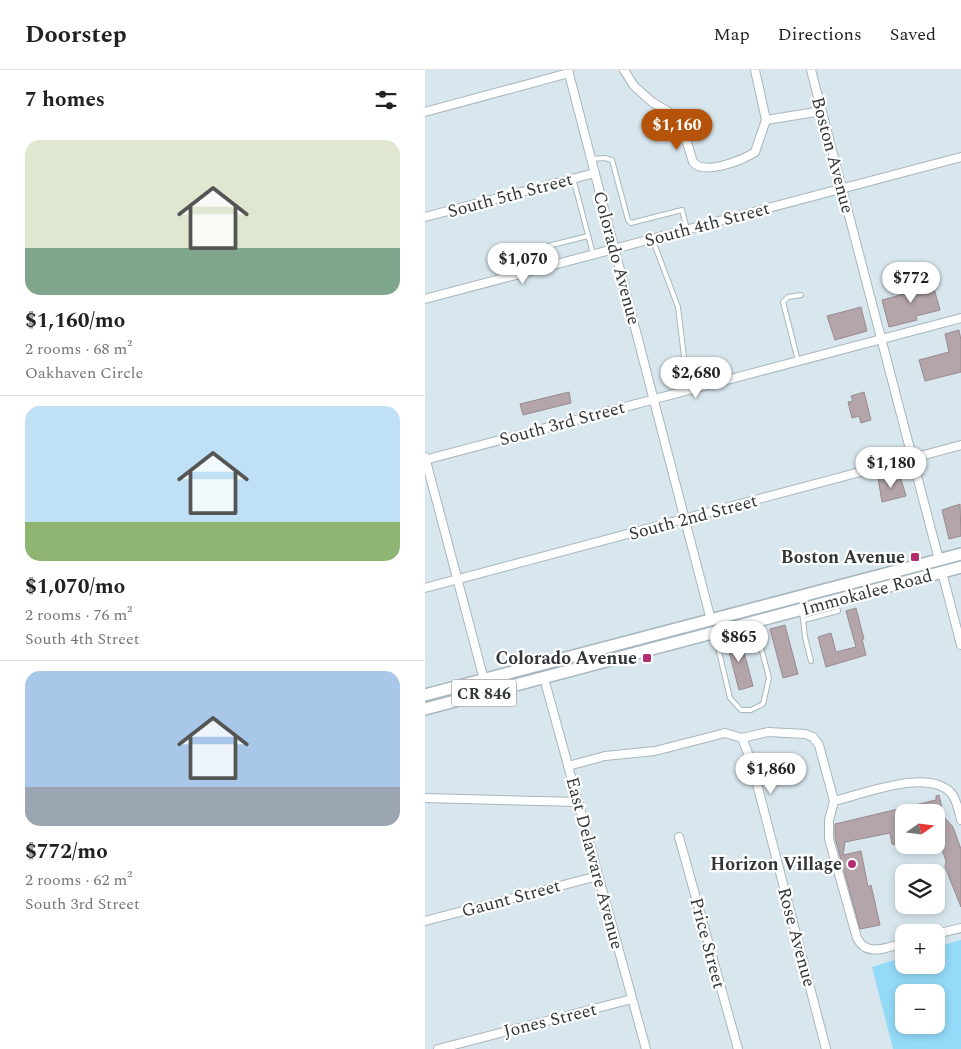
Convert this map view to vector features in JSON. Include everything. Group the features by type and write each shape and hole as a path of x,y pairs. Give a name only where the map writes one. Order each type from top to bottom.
{"main road":[{"name":"Immokalee Road","path":"425,709 488,692 542,672 711,620 961,554"},
{"path":"939,560 942,572"},
{"name":"Immokalee Road","path":"425,695 484,680 542,672 755,622 803,615 835,600 961,567"},
{"path":"711,620 714,633"},
{"path":"484,680 488,692"}],"street":[{"path":"624,70 634,86 681,123 696,165 707,168 743,160 755,152 766,120 755,70"},
{"name":"Boston Avenue","path":"811,70 939,560"},
{"path":"425,112 568,72"},
{"name":"Colorado Avenue","path":"568,72 711,620"},
{"path":"766,120 822,111"},
{"name":"South 4th Street","path":"425,299 961,157"},
{"name":"South 5th Street","path":"425,217 595,172"},
{"name":"South 3rd Street","path":"425,458 961,318"},
{"name":"South 2nd Street","path":"425,588 961,445"},
{"path":"425,458 484,680"},
{"path":"942,572 961,646"},
{"name":"East Delaware Avenue","path":"542,672 646,1049"},
{"path":"568,766 605,756 655,751 725,733 742,738 767,732 805,734 813,737 819,745 834,801 829,820 829,839 860,943 874,951 895,945"},
{"name":"Rose Avenue","path":"742,738 751,761 826,1049"},
{"path":"834,801 913,782 930,781 943,786 953,795 961,820"},
{"path":"425,798 578,802"},
{"name":"Price Street","path":"679,837 738,1049"},
{"name":"Gaunt Street","path":"425,921 598,876"},
{"path":"945,932 961,928"},
{"name":"Jones Street","path":"438,1049 632,999"}],"lane":[{"path":"591,159 605,158 612,160 628,220 631,223 682,210 687,229"},
{"path":"573,178 593,254"},
{"path":"520,274 516,254 588,236"},
{"path":"652,238 678,307 688,390"},
{"path":"798,361 783,302 788,297 801,295"},
{"path":"803,615 805,637 811,661"},
{"path":"714,633 730,698 741,710 751,710 763,704 769,678 755,622"}],"shaded area":[{"path":"961,940 961,1049 893,1049 872,967 895,960 895,974 945,974 945,944"}],"building":[{"path":"932,281 940,310 916,316 917,320 889,327 882,300 908,293 906,286"},
{"path":"861,307 867,331 835,340 827,316"},
{"path":"959,330 961,340 961,372 925,381 919,360 949,352 945,334"},
{"path":"569,392 571,403 523,415 520,404"},
{"path":"864,392 871,420 861,423 859,416 852,418 848,402 853,401 851,396"},
{"path":"885,476 887,483 901,479 906,496 882,502 878,478"},
{"path":"960,504 961,536 949,539 942,510"},
{"path":"856,608 866,655 826,667 818,637 831,633 836,652 856,647 846,611"},
{"path":"785,625 798,674 783,678 770,629"},
{"path":"740,637 753,686 739,690 726,640"},
{"name":"Horizon Village","path":"939,795 941,804 919,804 936,800 936,796"},
{"name":"Horizon Village","path":"895,810 895,845 892,844 890,833 845,842 843,855 861,851 868,887 871,885 880,925 860,929 835,838 835,824"},
{"name":"Horizon Village","path":"945,818 953,827 961,849 961,907 945,867 946,861 944,854"}],"place":[{"name":"Boston Avenue","path":"915,557"},
{"name":"Colorado Avenue","path":"647,658"},
{"name":"Horizon Village","path":"852,864"}]}
